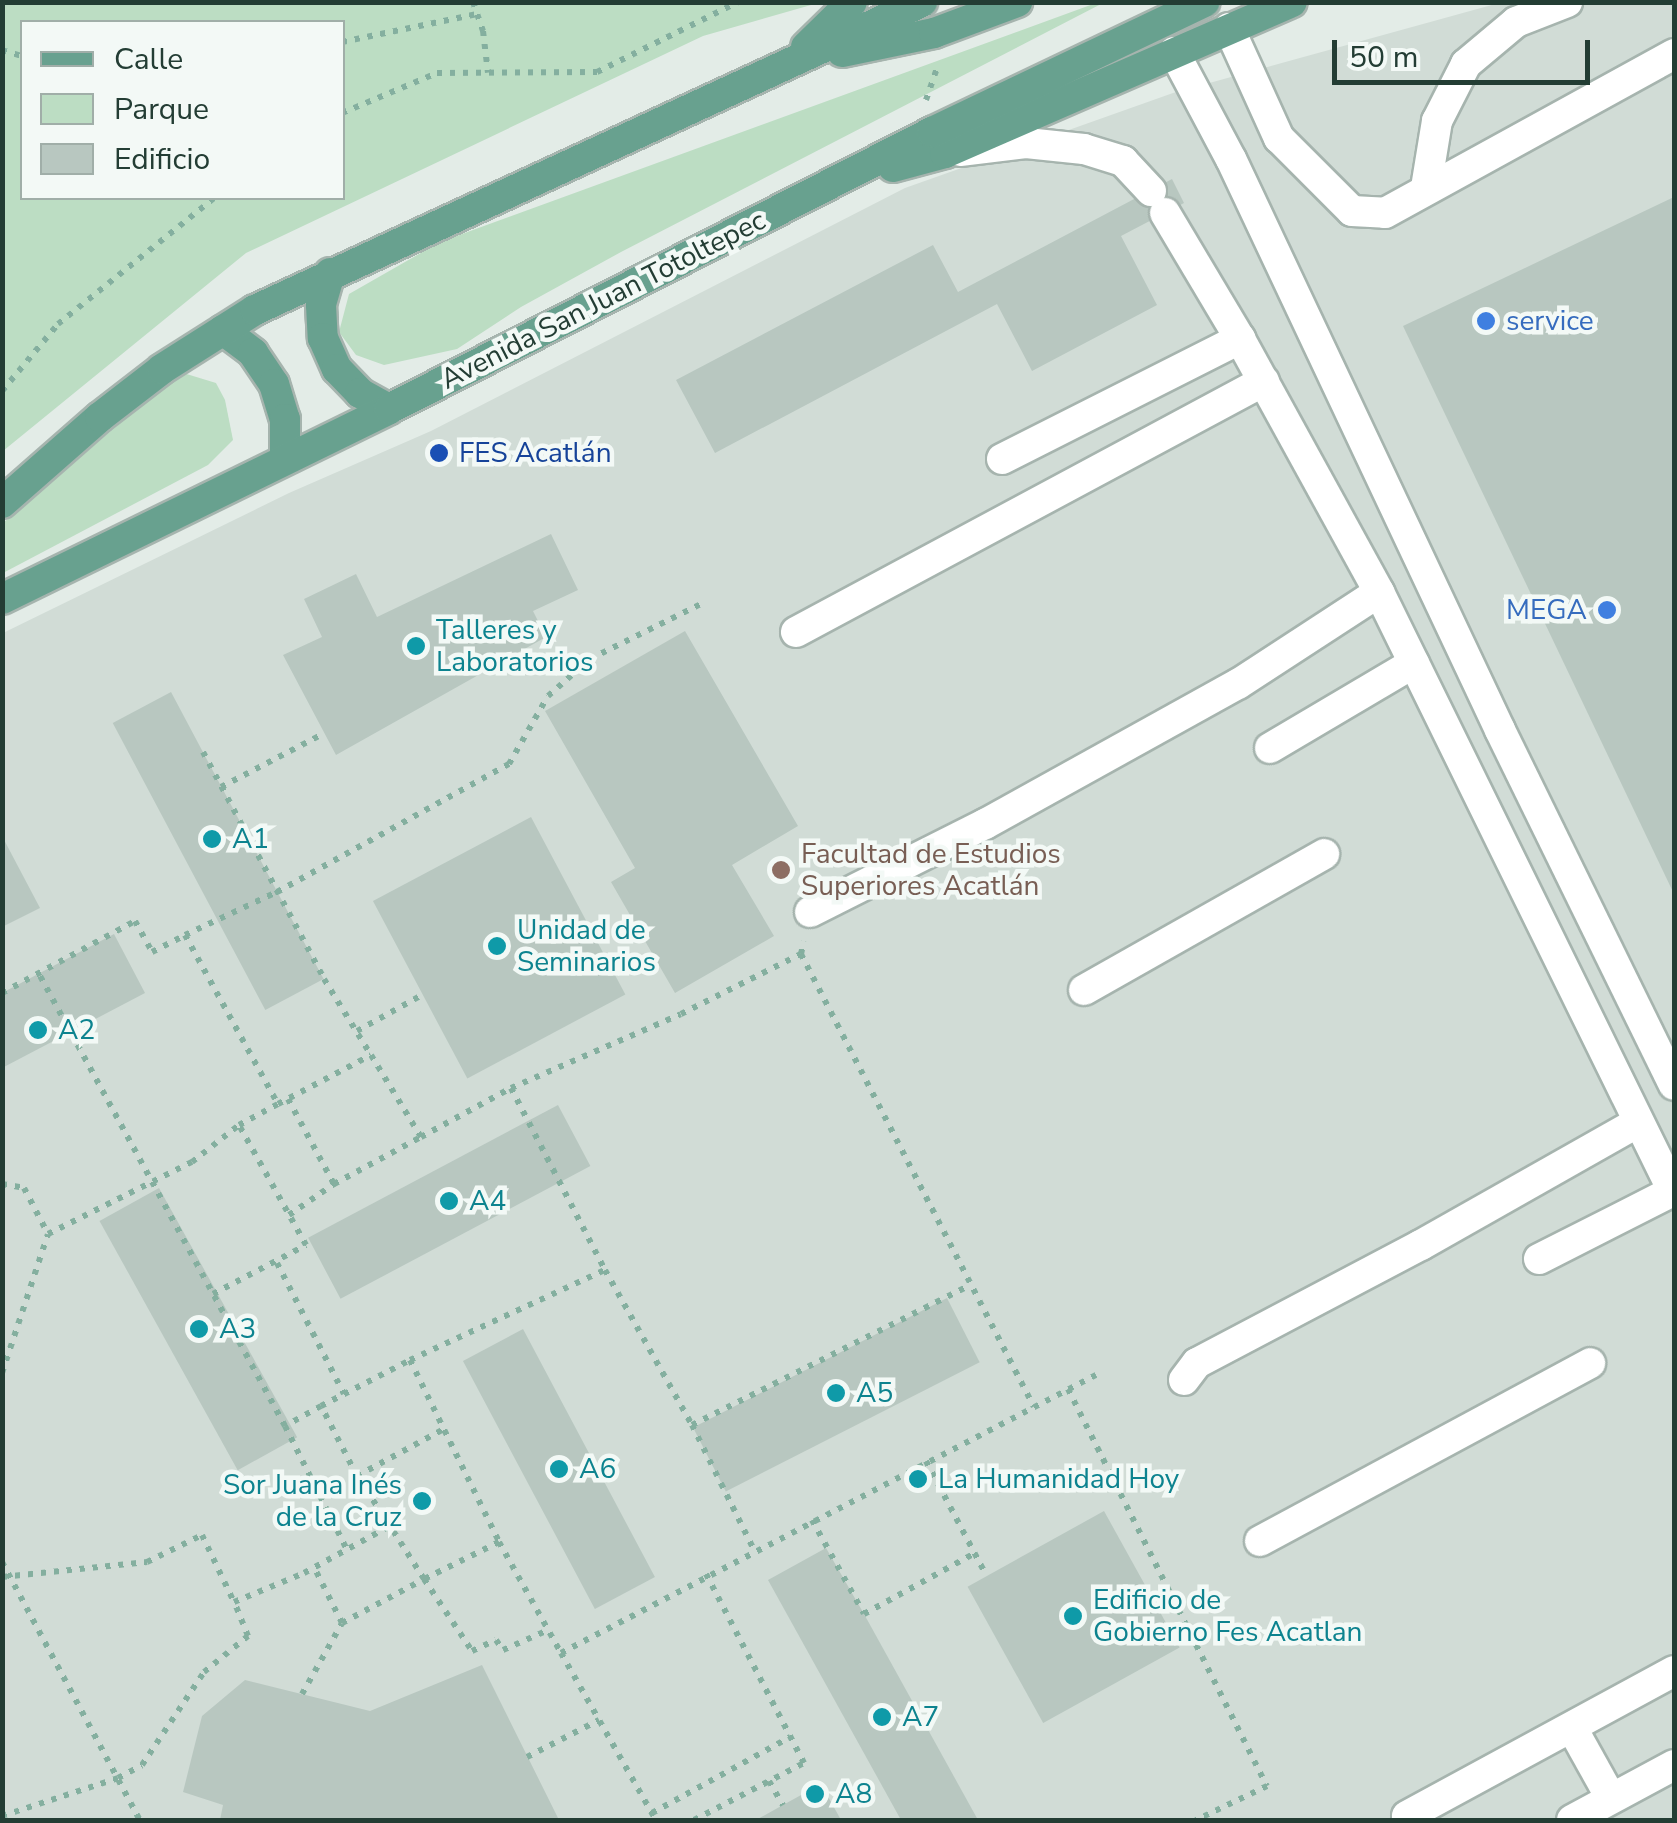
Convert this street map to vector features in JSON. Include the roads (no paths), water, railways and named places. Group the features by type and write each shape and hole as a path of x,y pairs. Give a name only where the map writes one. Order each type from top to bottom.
{"main road":[{"path":"790,63 852,2"},
{"path":"2,503 100,417 223,330 330,273 922,2"},
{"path":"790,63 934,33 1017,2"},
{"path":"940,137 1204,2"},
{"path":"940,137 1174,52 1292,2"},
{"name":"Avenida San Juan Totoltepec","path":"2,599 837,182 940,137"},
{"path":"330,273 321,304 324,338 337,369 360,393 389,409"},
{"path":"223,330 253,353 274,384 285,420 284,457"}],"lane":[{"path":"1426,188 1437,121 1466,64 1516,22 1567,2"},
{"path":"1228,28 1279,138 1352,211 1385,213 1674,54"},
{"path":"1174,52 1231,159 1500,730 1674,1085"},
{"path":"940,137 1084,148 1123,160 1158,202 1240,339 1379,592 1674,1192 1540,1260"},
{"path":"1002,459 1240,339"},
{"path":"796,632 1264,381"},
{"path":"810,912 985,824 1222,692 1379,592"},
{"path":"1270,748 1414,663"},
{"path":"1084,990 1324,854"},
{"path":"1184,1380 1197,1363 1421,1245 1638,1122"},
{"path":"1260,1540 1590,1363"},
{"path":"1409,1820 1407,1816 1674,1671"},
{"path":"1572,1728 1611,1798"},
{"path":"1572,1820 1674,1765"}],"place":[{"name":"service","path":"1486,321"},
{"name":"FES Acatlán","path":"439,453"},
{"name":"MEGA","path":"1607,610"},
{"name":"Talleres y Laboratorios","path":"416,646"},
{"name":"A1","path":"212,839"},
{"name":"Facultad de Estudios Superiores Acatlán","path":"781,870"},
{"name":"Unidad de Seminarios","path":"497,946"},
{"name":"A2","path":"38,1030"},
{"name":"A4","path":"449,1201"},
{"name":"A3","path":"199,1329"},
{"name":"A5","path":"836,1393"},
{"name":"A6","path":"559,1469"},
{"name":"La Humanidad Hoy","path":"918,1479"},
{"name":"Sor Juana Inés de la Cruz","path":"422,1501"},
{"name":"Edificio de Gobierno Fes Acatlan","path":"1073,1616"},
{"name":"A7","path":"882,1717"},
{"name":"A8","path":"815,1794"}]}
